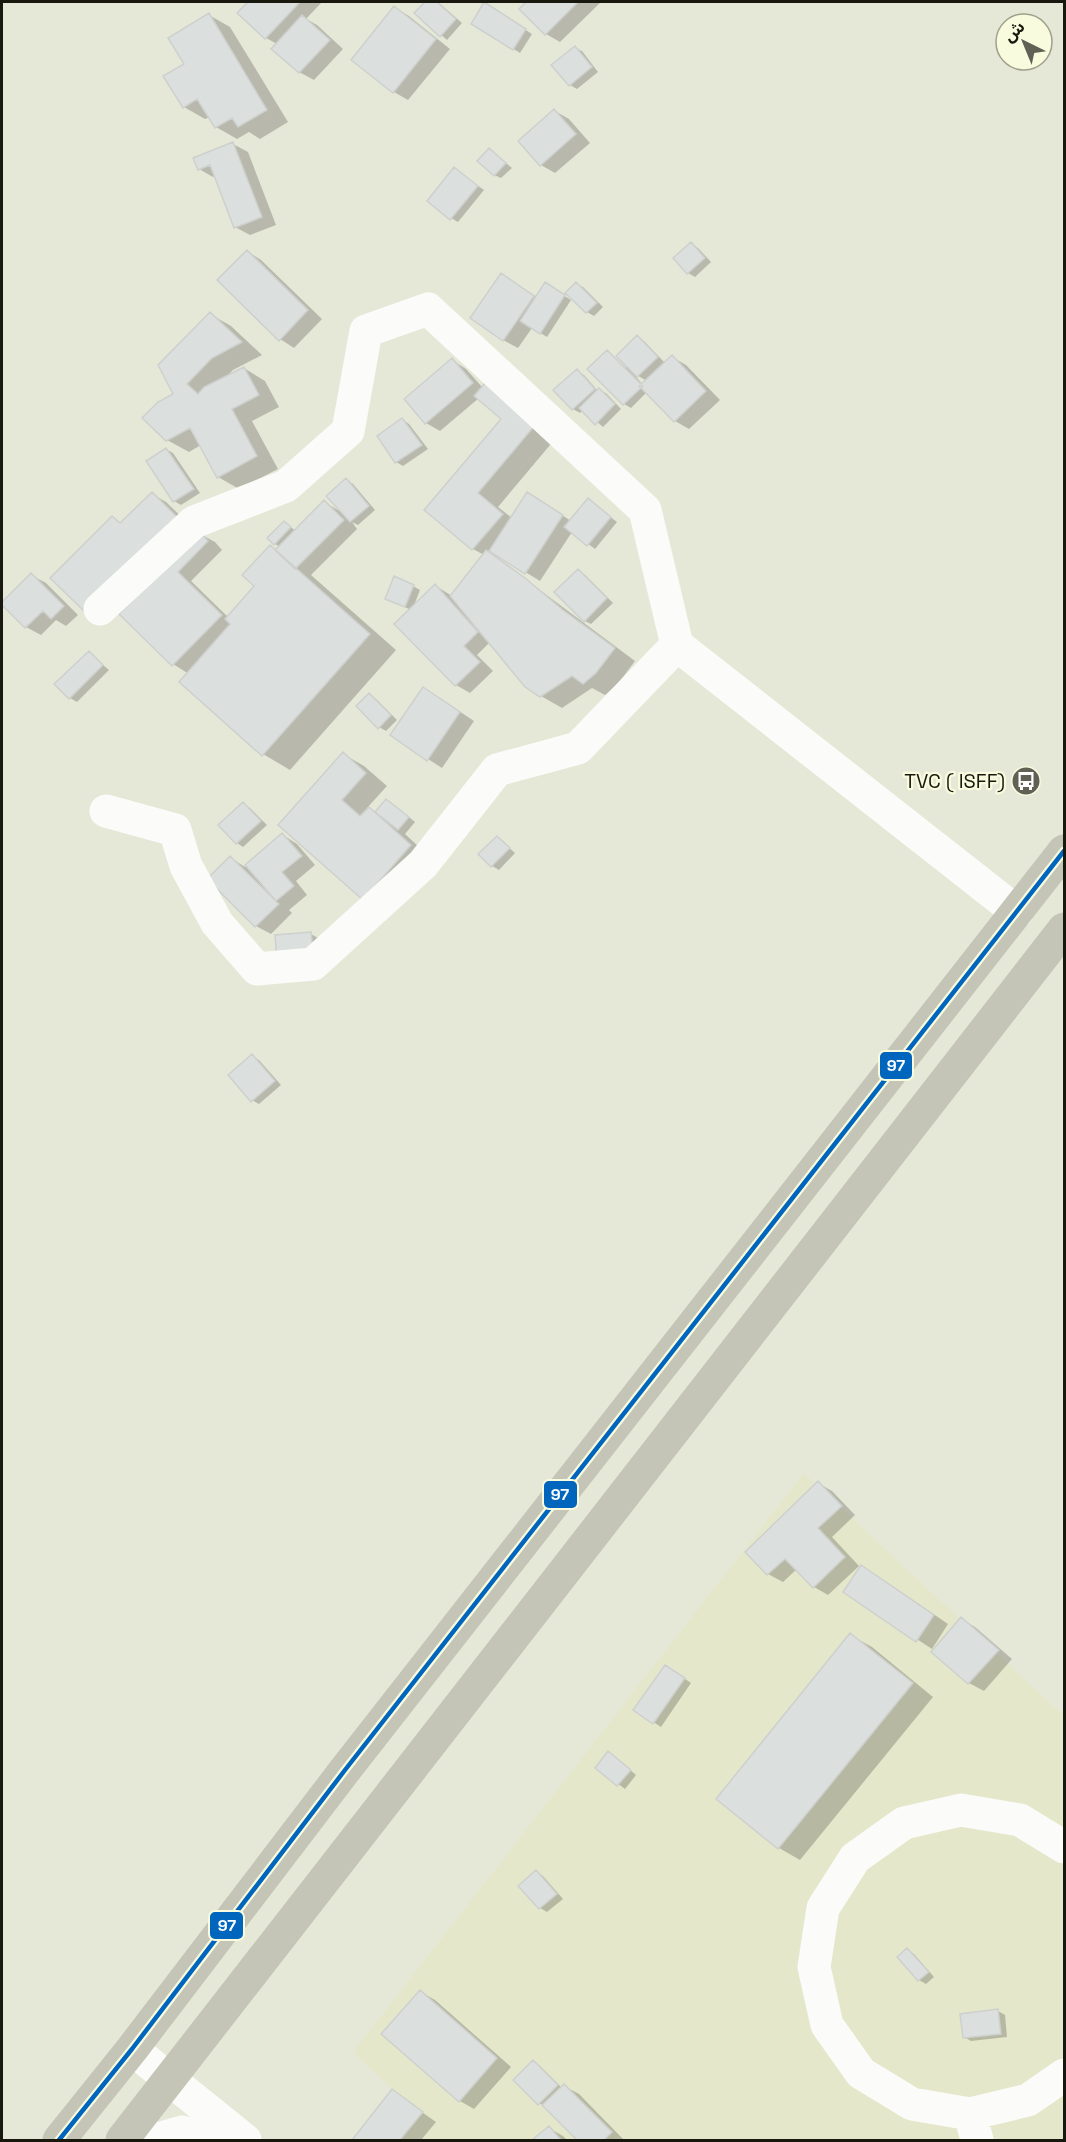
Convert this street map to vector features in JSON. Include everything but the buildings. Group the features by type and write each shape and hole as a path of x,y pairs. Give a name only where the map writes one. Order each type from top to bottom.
{"highway":[{"path":"59,2140 132,2049 367,1742 1065,850"},
{"path":"122,2140 1065,929"}],"street":[{"path":"100,609 194,522 286,486 348,431 366,331 428,309 645,510 677,645 1017,912"},
{"path":"106,811 175,830 186,866 218,923 257,969 313,964 423,864 497,770 578,748 677,645"},
{"path":"1065,1847 1020,1820 961,1810 904,1823 855,1858 823,1908 814,1967 827,2025 861,2073 912,2104 974,2127 1028,2100 1065,2074"},
{"path":"132,2049 245,2140"},
{"path":"154,2140 182,2132 210,2140"}],"shaded area":[{"path":"804,1473 1064,1716 1064,2140 352,2140 392,2089 353,2052"}],"transit line":[{"name":"97","path":"59,2140 132,2049 345,1770 1064,851"}],"place":[{"name":"TVC ( ISFF)","path":"1026,781"}]}
